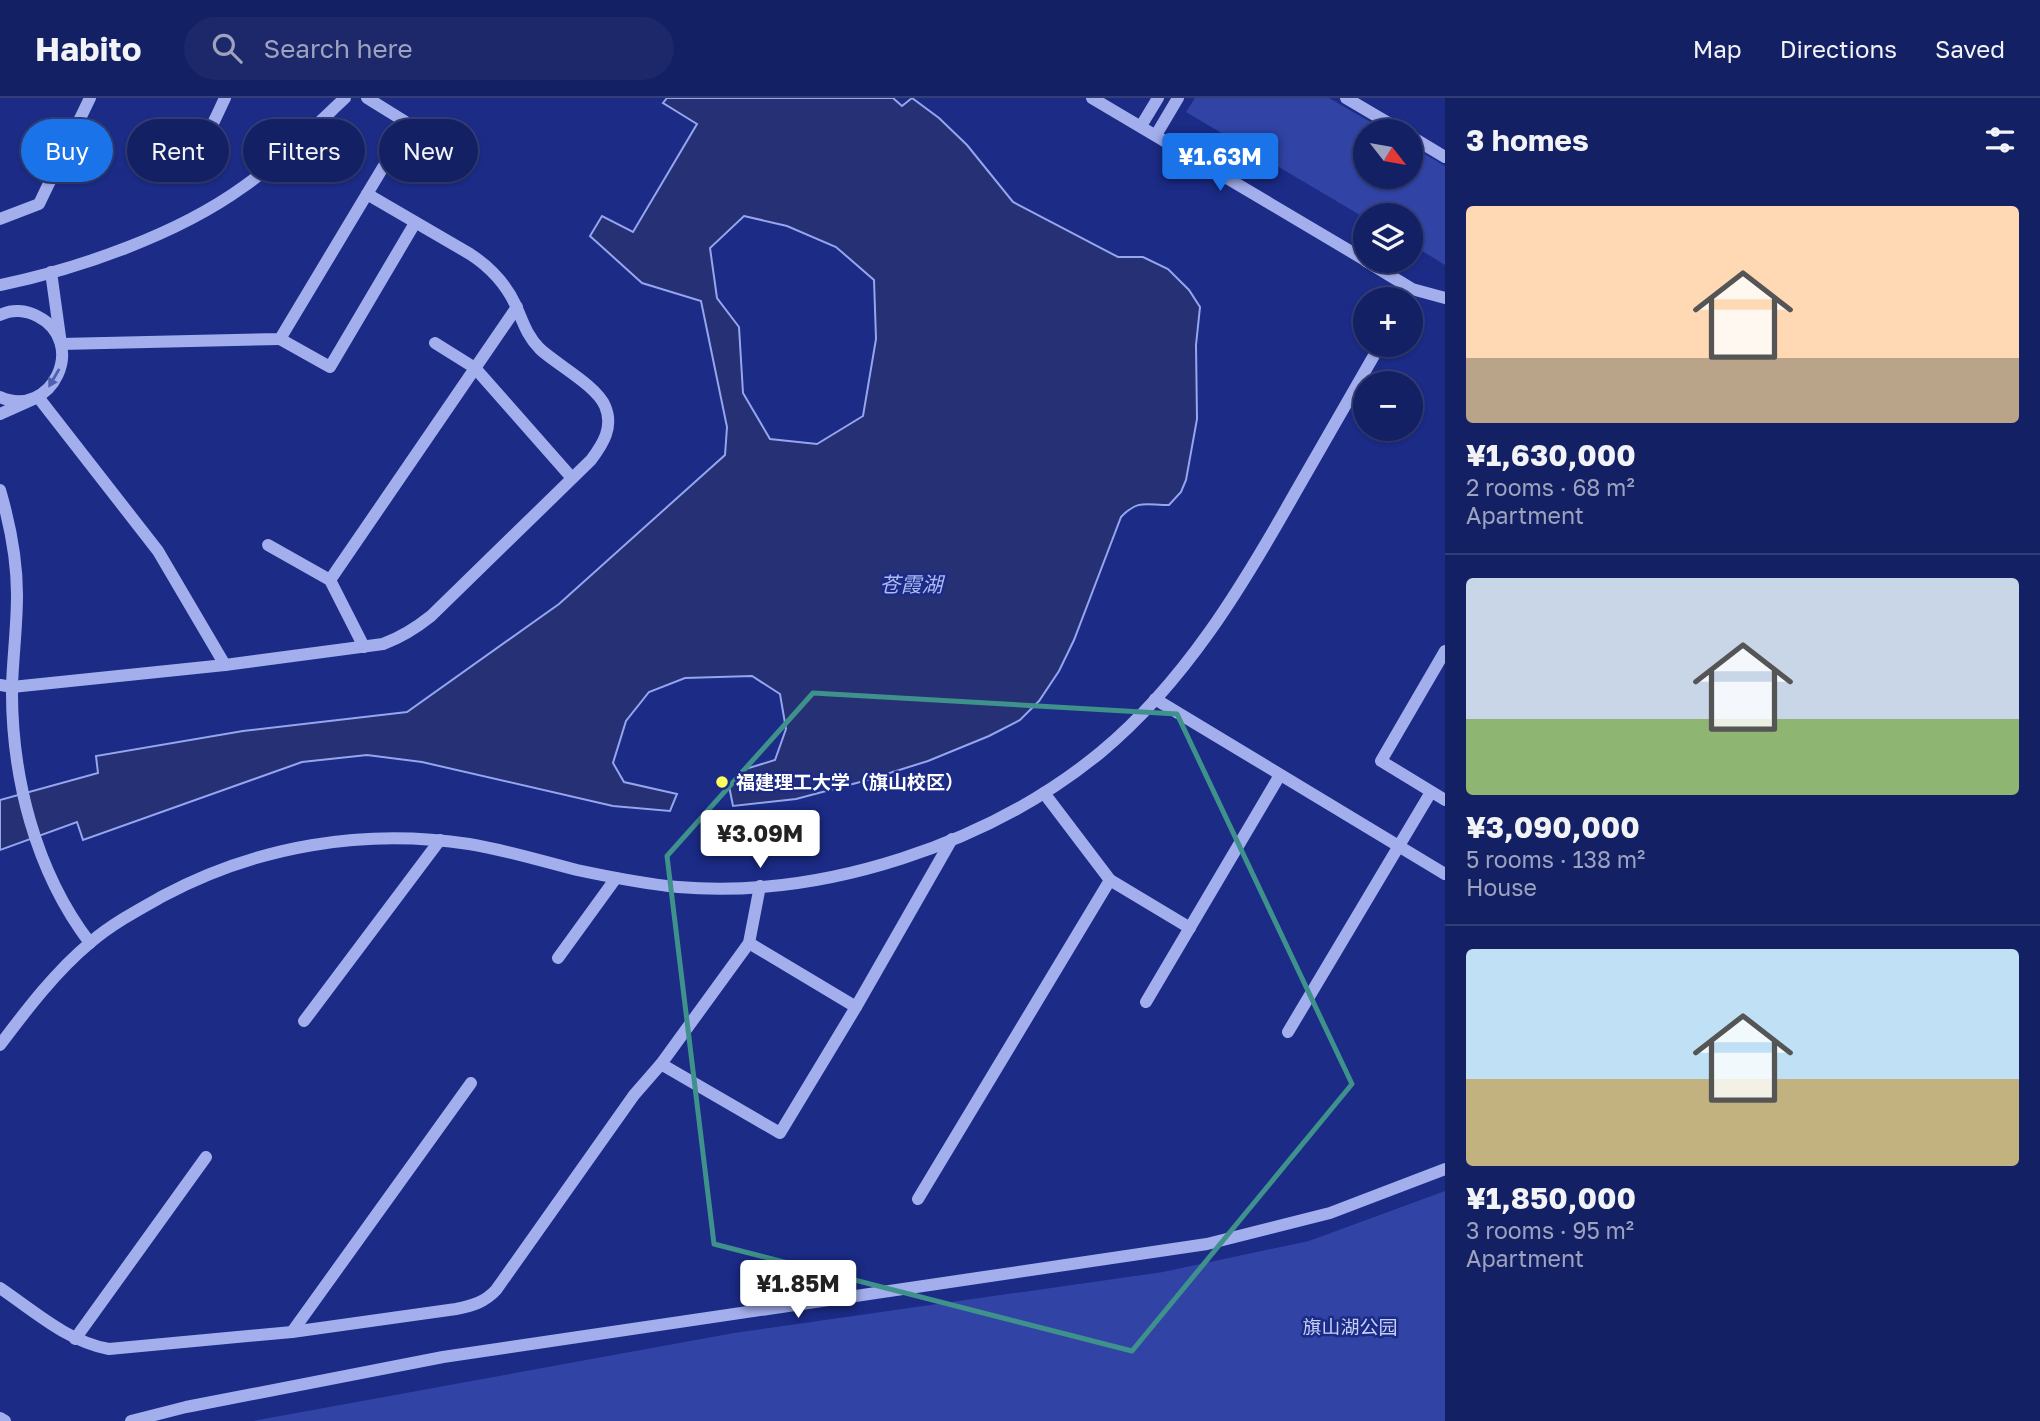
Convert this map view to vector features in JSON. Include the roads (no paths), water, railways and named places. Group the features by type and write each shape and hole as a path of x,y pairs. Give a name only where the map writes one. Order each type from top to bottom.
{"street":[{"path":"0,219 39,204 90,98"},
{"path":"215,119 225,98"},
{"path":"0,285 51,272 144,240 192,219 261,174 345,98"},
{"path":"280,339 409,124 367,98"},
{"path":"1092,98 1353,254"},
{"path":"1141,126 1158,98"},
{"path":"1156,135 1178,98"},
{"path":"1346,98 1382,119"},
{"path":"1423,144 1445,157"},
{"path":"6,686 225,665 364,647 400,638 432,616 591,460 602,445 608,430 609,417 604,402 530,339 508,289 483,262 367,194"},
{"path":"61,344 280,339 330,366 415,223"},
{"path":"0,414 38,397 50,387 59,374 61,344 51,272"},
{"path":"1381,273 1400,287"},
{"path":"1423,296 1445,298"},
{"path":"330,580 517,307"},
{"path":"0,315 20,311 34,314 46,321 61,344"},
{"path":"435,342 475,368 572,478"},
{"path":"0,1045 46,987 90,943 147,905 191,882 269,854 330,841 392,838 440,841 503,851 616,878 680,887 760,886 829,877 892,861 952,839 1021,807 1101,751 1155,699 1189,660 1254,564 1373,357"},
{"path":"0,397 22,401 38,397"},
{"path":"38,397 158,551 225,665"},
{"path":"0,490 16,567 17,596 6,686 18,768 29,816 46,863 76,922 90,943"},
{"path":"268,545 330,580 364,647"},
{"path":"1445,652 1381,761 1445,800"},
{"path":"1155,699 1445,874"},
{"path":"1146,1002 1280,775"},
{"path":"1287,1032 1431,792"},
{"path":"1044,793 1110,880 1190,928"},
{"path":"661,1063 780,1133 952,839"},
{"path":"304,1021 440,841"},
{"path":"558,958 616,878"},
{"path":"918,1199 1110,880"},
{"path":"0,1288 75,1339 109,1349 292,1332 456,1309 488,1298 749,943 760,886"},
{"path":"749,943 856,1007"},
{"path":"292,1332 471,1083"},
{"path":"75,1339 206,1157"},
{"path":"131,1421 186,1407 443,1357 1208,1244 1330,1213 1445,1168"},
{"path":"0,1418 5,1421"}],"water":[{"name":"苍霞湖","path":"667,98 893,98 902,106 912,98 939,118 967,145 1013,202 1118,257 1143,257 1168,269 1189,290 1200,307 1196,345 1197,419 1186,480 1181,492 1169,505 1138,505 1121,517 1074,640 1059,671 1039,701 1020,720 928,761 796,799 733,806 729,786 742,770 775,760 786,729 780,694 752,676 685,678 649,692 626,721 613,763 624,782 677,794 670,811 613,806 422,762 367,755 302,762 83,840 77,822 0,850 0,800 98,773 96,756 243,731 407,712 559,604 725,455 727,427 701,301 642,283 590,236 602,216 633,232 697,124 663,103","holes":["744,216 787,226 836,247 874,280 876,339 863,416 817,444 770,439 743,393 739,327 717,298 710,248"]}],"place":[{"name":"福建理工大学（旗山校区）","path":"722,782"}],"park label":[{"name":"旗山湖公园","path":"1350,1327"}]}
